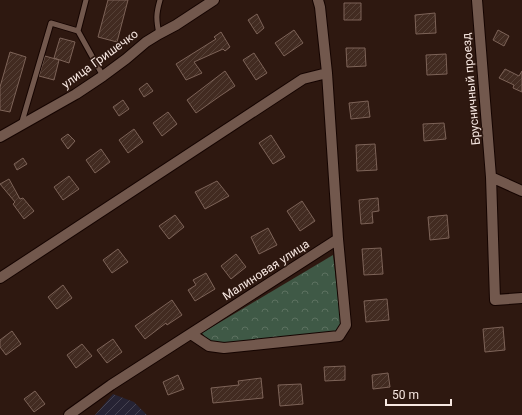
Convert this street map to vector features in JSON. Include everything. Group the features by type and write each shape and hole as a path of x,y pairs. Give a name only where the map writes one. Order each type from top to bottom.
{"street":[{"name":"улица Гришечко","path":"1,136 76,94 126,59 146,42 176,25 214,0"},
{"path":"191,334 209,346 224,348 339,336 346,325 338,240 327,72 318,0"},
{"name":"Брусничный проезд","path":"477,0 491,177 495,300 522,298"},
{"path":"0,278 303,79 327,72"},
{"path":"491,177 522,191"},
{"name":"Малиновая улица","path":"69,415 112,385 338,240"}],"lane":[{"path":"86,0 78,31 103,76"},
{"path":"159,34 156,19 160,0"},
{"path":"21,125 51,23 78,31"}],"shaded area":[{"path":"113,394 134,402 147,415 95,415"}],"green space":[{"path":"333,255 341,323 336,331 226,345 209,342 202,333"}],"building":[{"path":"108,0 128,0 117,42 98,37"},
{"path":"344,3 361,3 361,20 344,20"},
{"path":"435,13 436,33 416,34 415,15"},
{"path":"257,14 264,28 257,34 248,20"},
{"path":"294,30 303,43 284,56 275,43"},
{"path":"498,30 509,36 504,46 493,40"},
{"path":"221,32 230,47 225,51 223,49 194,62 202,73 186,80 176,64 216,39 214,37"},
{"path":"60,38 75,42 69,63 54,58"},
{"path":"346,48 365,48 366,66 347,67"},
{"path":"10,52 26,57 10,112 0,110 0,87"},
{"path":"254,53 267,73 256,80 243,60"},
{"path":"446,54 447,74 427,75 426,55"},
{"path":"45,56 59,60 54,80 39,76"},
{"path":"505,69 519,76 522,71 522,92 513,88 514,85 499,78"},
{"path":"225,71 235,86 196,113 187,100"},
{"path":"147,83 153,91 144,97 139,89"},
{"path":"123,100 129,109 119,116 113,107"},
{"path":"368,101 370,117 351,119 349,103"},
{"path":"168,112 177,124 162,136 153,123"},
{"path":"444,123 446,139 424,141 423,124"},
{"path":"134,129 143,142 128,153 119,140"},
{"path":"68,134 75,141 68,149 61,139"},
{"path":"271,135 285,157 273,164 259,143"},
{"path":"375,144 377,170 357,171 356,145"},
{"path":"101,149 110,162 95,173 86,160"},
{"path":"23,158 27,164 17,170 14,164"},
{"path":"69,176 79,189 63,200 54,187"},
{"path":"9,179 20,199 23,198 34,211 24,219 13,204 15,202 0,184"},
{"path":"217,181 229,196 205,209 195,192"},
{"path":"378,198 379,211 372,212 373,223 361,224 359,200"},
{"path":"302,201 315,221 300,231 287,211"},
{"path":"175,215 184,227 169,239 159,226"},
{"path":"447,215 449,238 430,240 428,217"},
{"path":"268,228 277,245 259,254 251,237"},
{"path":"381,248 383,274 364,275 362,249"},
{"path":"118,249 128,262 112,273 103,260"},
{"path":"236,254 246,267 231,279 221,266"},
{"path":"206,273 215,289 195,301 188,290 196,285 193,280"},
{"path":"63,285 72,298 57,309 48,297"},
{"path":"387,299 389,320 366,322 364,301"},
{"path":"172,300 182,315 167,325 166,323 145,339 135,326"},
{"path":"503,327 505,350 485,352 483,329"},
{"path":"12,331 21,344 6,355 0,347 0,340"},
{"path":"113,339 122,352 107,363 97,350"},
{"path":"82,344 92,356 76,368 67,355"},
{"path":"345,366 345,380 325,381 324,367"},
{"path":"388,373 390,387 373,389 372,375"},
{"path":"178,375 184,389 168,395 163,382"},
{"path":"261,378 263,398 213,403 211,388 239,385 238,381"},
{"path":"301,384 303,404 280,406 278,385"},
{"path":"35,391 45,404 34,412 24,399"}]}
